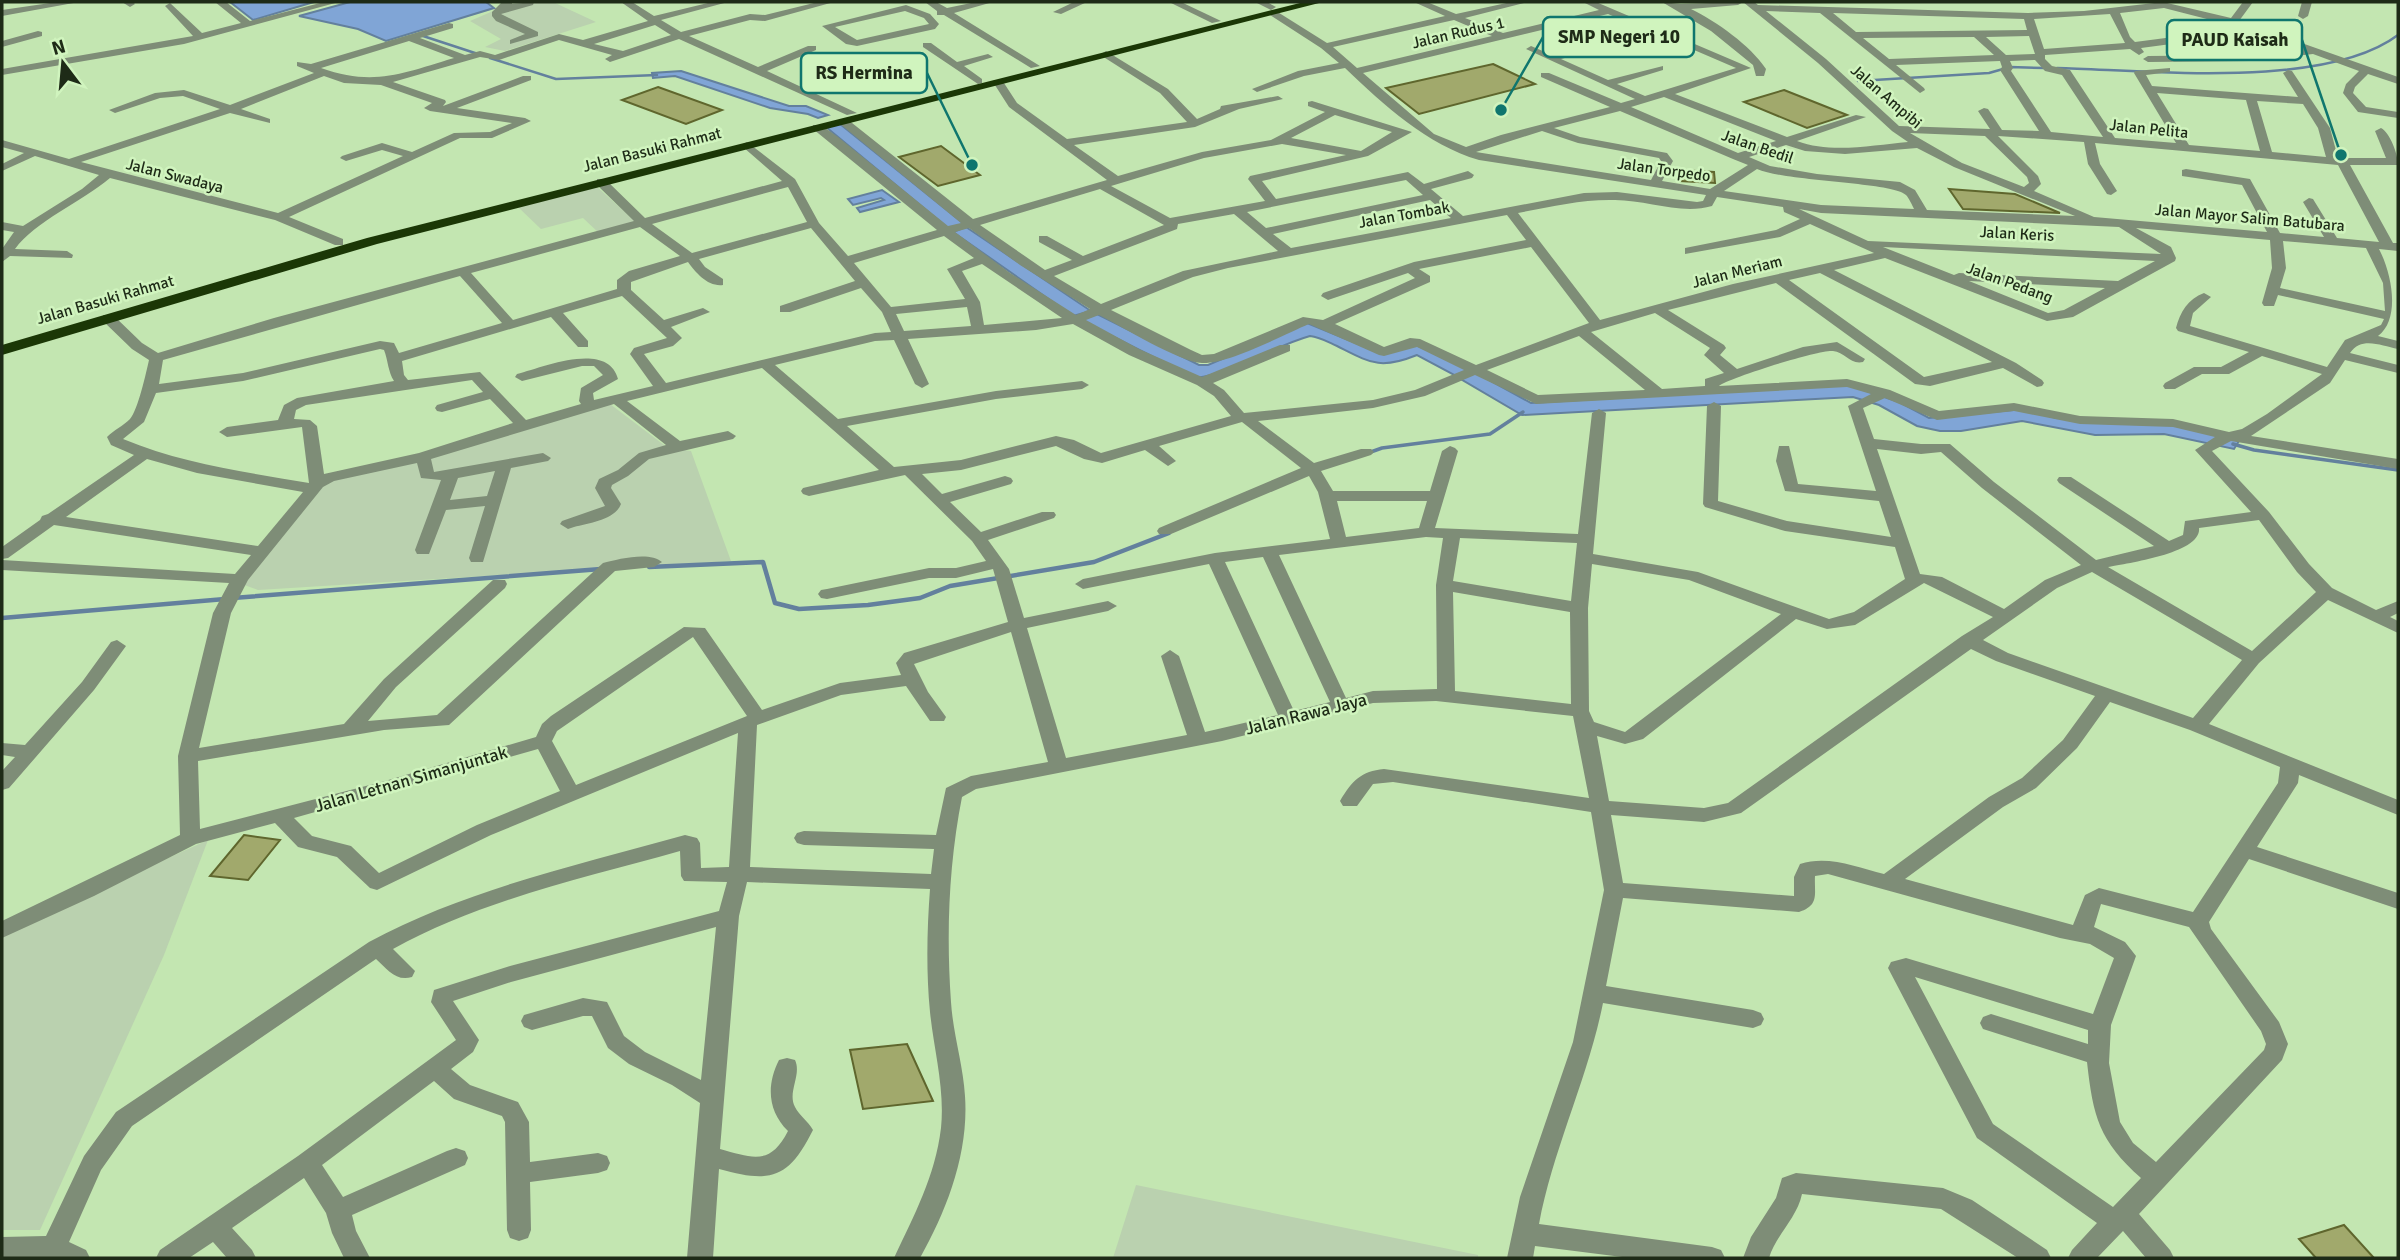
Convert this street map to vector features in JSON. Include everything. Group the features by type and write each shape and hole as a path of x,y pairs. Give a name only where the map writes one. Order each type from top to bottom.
{"highway":[{"name":"Jalan Basuki Rahmat","path":"843,118 998,82 1292,2"},
{"name":"Jalan Basuki Rahmat","path":"2,350 372,241 1268,7 1317,2"},
{"name":"Jalan Basuki Rahmat","path":"2,342 339,242 818,125"}],"street":[{"path":"2,13 74,2"},
{"path":"220,2 249,25"},
{"path":"2,72 200,37 334,2"},
{"path":"628,2 653,21 757,71 843,118 968,225 1099,312 1196,358 1216,358 1302,321 1324,324 1384,352 1417,342 1536,400 1657,392 1714,399 1847,383 1887,394 1942,417 2014,407 2080,421 2173,423 2229,437 2398,464"},
{"path":"582,44 723,2"},
{"path":"610,59 680,35 750,16 763,18 829,2"},
{"path":"930,2 1035,66"},
{"path":"927,16 934,22 931,27 861,42 850,42 827,26 906,8 927,16 988,2"},
{"path":"1058,12 1082,2"},
{"path":"1174,2 1216,22"},
{"path":"1419,2 1505,38"},
{"path":"1325,46 1523,2"},
{"path":"1464,152 1505,137 1618,107 1746,68 1588,2"},
{"path":"1667,2 1738,2"},
{"path":"1979,2 1985,15"},
{"path":"2150,2 2164,3 2233,22 2398,81"},
{"path":"2233,22 2248,2"},
{"path":"2303,16 2307,2"},
{"path":"506,45 534,34 500,19 495,14 504,6 530,3"},
{"path":"1752,5 1823,10 1863,7 1924,15 2028,16 2114,11 2164,3"},
{"path":"1685,4 1757,63 1761,69 1760,74"},
{"name":"Jalan Ampibi","path":"1752,5 1822,61 1896,129 1920,144 1958,166 2098,221"},
{"path":"170,6 200,37"},
{"name":"Jalan Torpedo","path":"1268,7 1325,46 1430,136 1464,152 1503,161 1821,209 2098,221"},
{"path":"1823,10 1920,90"},
{"name":"Jalan Rudus 1","path":"1257,89 1302,73 1350,69 1505,38 1609,11"},
{"path":"2114,11 2131,46 2163,69 2138,72 2185,148"},
{"path":"1924,15 1937,33"},
{"path":"2028,16 2043,61 2066,72 2112,140"},
{"path":"279,216 461,135 492,135 525,122 493,115 430,108 440,101 382,82 348,80 305,66 449,26"},
{"path":"1887,62 2006,64 2043,61 2253,30"},
{"path":"1551,58 1658,31"},
{"path":"1856,35 2034,33"},
{"path":"2,44 38,34"},
{"path":"1978,34 2006,64"},
{"path":"412,37 465,58"},
{"path":"382,82 480,54 496,57 558,38 621,54"},
{"path":"927,45 978,81"},
{"path":"757,71 812,48"},
{"path":"1531,49 1643,99"},
{"path":"2148,60 2249,58 2313,51"},
{"path":"1105,54 1164,91 1195,124"},
{"path":"957,65 988,57"},
{"path":"2006,64 2005,70 2047,135"},
{"path":"1608,82 1658,68"},
{"path":"2365,71 2350,86 2348,93 2362,110 2398,115"},
{"path":"71,162 227,110 323,73"},
{"path":"2288,73 2324,128 2338,162 2393,246"},
{"name":"Jalan Bedil","path":"1545,75 1756,165 1817,178 1896,185 1911,194 1923,215"},
{"path":"442,110 527,78"},
{"path":"998,82 1010,102 1115,180"},
{"path":"2148,89 2306,101"},
{"path":"115,110 152,96 184,93 265,121"},
{"path":"1664,93 1805,148 1830,150 1920,144"},
{"path":"2250,95 2267,155"},
{"path":"1187,113 1278,99"},
{"path":"1312,104 1401,131 1430,136"},
{"path":"1063,143 1195,124 1235,107"},
{"path":"845,261 1202,155 1281,140 1334,111"},
{"path":"1984,111 1992,132 2032,176 2035,184 2027,191"},
{"path":"1737,157 1860,117"},
{"path":"818,125 985,259 1077,319 1219,393 1259,432 1314,473 1326,496 1339,543"},
{"path":"1544,128 1578,139 1663,155 1667,162 1655,184"},
{"name":"Jalan Pelita","path":"1896,129 2089,138 2338,162 2396,161"},
{"path":"1274,204 1254,179 1364,154 1401,131"},
{"path":"2381,131 2396,161"},
{"path":"2089,138 2094,164 2111,191"},
{"path":"1281,140 1364,154"},
{"name":"Jalan Swadaya","path":"2,143 108,174 279,216 339,242"},
{"path":"747,145 791,182 814,225 888,311 922,384"},
{"path":"346,158 382,146 415,156"},
{"path":"2,168 35,152"},
{"path":"2246,182 2255,164 2253,154"},
{"path":"1713,192 1756,165"},
{"path":"2186,173 2246,182"},
{"path":"4,255 25,230 86,192 108,174"},
{"path":"1168,222 1274,204 1408,176 1462,221"},
{"path":"1263,232 1427,192 1468,176"},
{"path":"601,182 643,223 691,258 700,270 718,282"},
{"path":"108,318 137,346 156,358 279,321 791,182"},
{"path":"2246,182 2276,237 2279,268 2271,297 2392,317"},
{"path":"1044,275 1173,226 1101,185"},
{"name":"Jalan Tombak","path":"316,487 337,475 423,457 616,399 875,337 1036,326 1077,319 1188,274 1289,253 1606,195 1700,206 1708,203 1713,192"},
{"name":"Jalan Pedang","path":"1775,202 1885,253 2047,317 2068,314 2170,258"},
{"path":"2309,202 2333,242"},
{"path":"1237,210 1289,253"},
{"path":"1510,211 1597,325"},
{"path":"1690,251 1780,233 1810,219"},
{"name":"Jalan Mayor Salim Batubara","path":"2098,221 2393,246"},
{"path":"2119,223 2166,250 2170,258"},
{"path":"663,388 637,354 674,340 674,336 624,291 622,284 627,277 776,232 814,225"},
{"path":"2,226 25,230"},
{"path":"1043,239 1083,261"},
{"path":"1328,296 1412,267 1535,242"},
{"name":"Jalan Keris","path":"1861,242 2170,258"},
{"path":"2370,244 2390,283 2392,317 2386,328 2350,344 2325,380 2272,417 2248,432 2203,447 2205,454 2263,515 2303,568 2326,592 2398,628"},
{"name":"Jalan Meriam","path":"809,491 891,472 961,465 1056,441 1069,443 1097,458 1243,418 1373,404 1420,393 1474,369 1597,325 1778,278 1874,258 1885,253"},
{"path":"4,255 67,255"},
{"path":"978,328 974,302 954,269 985,259"},
{"path":"1324,324 1425,279 1414,272 1412,267"},
{"path":"1821,269 2004,363 2037,383"},
{"path":"463,272 509,324"},
{"path":"1946,277 2120,285"},
{"path":"1778,278 1920,381 1928,382 2004,363"},
{"path":"785,309 864,282"},
{"path":"395,359 624,291"},
{"path":"2204,297 2187,312 2183,328 2330,372"},
{"path":"888,311 974,302"},
{"path":"1657,309 1718,347 1711,355 1735,374"},
{"path":"553,311 583,344"},
{"path":"660,326 702,312"},
{"path":"1581,331 1657,392"},
{"path":"2362,337 2398,345"},
{"path":"151,390 243,377 380,345 389,346 395,359 397,375 404,384"},
{"path":"1858,359 1837,346 1817,351 1808,350 1710,382 1714,399 1713,450 1707,496 1711,504 1785,526 1901,543"},
{"path":"1202,382 1285,348"},
{"path":"2170,386 2199,370 2224,371 2260,351"},
{"path":"2340,355 2398,369"},
{"path":"156,358 151,390 145,397 139,419 115,440 145,454 222,473 316,487"},
{"path":"522,377 582,362 598,362 611,379 586,391 586,401 592,406"},
{"path":"765,364 891,472"},
{"path":"285,423 289,408 296,402 475,375 523,425"},
{"path":"1914,580 1855,406 1887,394 1927,386 1928,382"},
{"path":"834,424 996,395 1032,393 1082,385"},
{"path":"442,408 494,393"},
{"path":"616,399 677,446"},
{"path":"1520,1258 1523,1233 1584,1042 1614,890 1583,718 1579,608 1599,412"},
{"path":"190,839 188,756 206,673 233,592 316,487 310,426 304,423 285,423 227,432"},
{"path":"568,524 608,510 613,504 603,488 605,482 644,456 728,436"},
{"path":"1867,443 1921,449 1945,447 1988,485 2093,566 2253,659"},
{"path":"1148,445 1168,461"},
{"path":"1784,449 1784,461 1791,488 1886,497"},
{"path":"1426,532 1450,451"},
{"path":"1165,531 1366,452"},
{"path":"2,554 145,454"},
{"path":"423,457 429,476 504,467 543,458"},
{"path":"477,558 504,467"},
{"path":"910,471 978,538 1002,573 1059,766"},
{"path":"423,550 451,475"},
{"path":"2065,480 2168,548"},
{"path":"939,500 1005,481"},
{"path":"1326,496 1436,496"},
{"path":"438,506 494,500"},
{"path":"978,538 1048,515"},
{"path":"1350,801 1359,785 1369,778 1393,775 1600,807 1704,815 1734,808 1968,640 2051,584 2093,566 2168,548 2190,538 2191,524 2263,515"},
{"path":"48,520 262,552"},
{"path":"1083,584 1215,558 1426,532 1588,539"},
{"path":"1446,695 1444,585 1452,534"},
{"path":"1269,552 1340,704"},
{"path":"1215,558 1288,717"},
{"path":"1585,558 1692,576 1827,624 1845,623 1883,602 1914,580 1924,578 1936,581 2005,616"},
{"path":"188,756 350,729 402,722 442,721 607,570 619,564 654,562"},
{"path":"2,565 233,592"},
{"path":"827,594 929,573 1002,573"},
{"path":"350,729 390,683 499,584"},
{"path":"1444,585 1579,608"},
{"path":"2197,726 2253,659 2326,592"},
{"path":"936,717 911,680 905,663 910,657 1017,625 1108,606"},
{"path":"2376,617 2398,606"},
{"name":"Jalan Rawa Jaya","path":"907,1258 939,1192 952,1132 954,1105 940,1001 938,945 946,842 953,793 959,787 1198,739 1373,697 1446,695 1583,718 1625,738 1636,735 1794,612"},
{"path":"572,795 543,741 549,729 558,720 691,630 699,632 753,721 739,874 728,916 700,1258"},
{"path":"1968,640 2002,657 2197,726 2398,808"},
{"path":"2,783 89,686 117,646"},
{"path":"1170,656 1198,739"},
{"path":"280,816 305,842 345,851 377,883 484,830 820,694 911,680"},
{"path":"1887,881 1996,802 2029,783 2070,744 2105,695"},
{"name":"Jalan Letnan Simanjuntak","path":"2,930 190,839 543,741"},
{"path":"2,749 31,752"},
{"path":"2081,1258 2274,1054 2277,1044 2267,1022 2201,931 2198,921 2288,783 2291,765"},
{"path":"804,838 946,842"},
{"path":"54,1247 99,1150 108,1134 124,1119 377,948 439,916 684,842 690,843 691,876 739,874 942,883"},
{"path":"2244,850 2398,901"},
{"path":"1614,890 1800,904 1805,901 1804,877 1807,869 1828,867 2089,936 2118,948 2126,959 2100,1025 2098,1056 2109,1124 2125,1150 2157,1178"},
{"path":"2089,936 2082,930 2092,900 2099,897 2198,921"},
{"path":"169,1258 307,1163 465,1046 468,1040 440,1000 444,995 510,974 728,916"},
{"path":"377,948 404,971"},
{"path":"2100,1025 1906,966 1899,968 1985,1131 2120,1218 2161,1258"},
{"path":"1595,993 1753,1019"},
{"path":"532,1021 583,1007 599,1008 616,1042 638,1058 680,1078 711,1098"},
{"path":"1991,1023 2098,1056"},
{"path":"707,1156 763,1169 778,1163 791,1152 801,1130 797,1121 786,1113 782,1102 787,1066"},
{"path":"435,1068 462,1091 510,1109 517,1122 519,1230"},
{"path":"338,1210 456,1158"},
{"path":"307,1163 338,1210 344,1233 357,1258"},
{"path":"516,1174 598,1163"},
{"path":"1756,1258 1760,1245 1788,1201 1791,1185 1796,1183 1943,1199 1963,1208 2038,1258"},
{"path":"216,1227 243,1258"},
{"path":"1523,1233 1712,1258"},
{"path":"2,1248 54,1247 77,1258"}],"green space":[{"path":"502,2 553,2 596,22 505,51 485,47 501,39 470,21 507,5"},
{"path":"596,186 637,223 599,233 583,218 541,229 518,207"},
{"path":"610,404 668,448 691,451 731,561 258,590 239,583 328,478"},
{"path":"208,840 164,955 40,1230 2,1230 2,933"},
{"path":"1136,1185 1478,1255 1478,1258 1113,1258"}],"water":[{"path":"230,2 314,2 253,20"},
{"path":"350,2 486,2 494,8 386,41 358,29 299,16"},
{"path":"681,71 789,106 806,106 828,115 818,118 770,108 675,76 653,78 652,73"},
{"path":"840,124 964,224 949,229 826,127"},
{"path":"882,190 899,202 860,212 857,208 884,200 881,198 853,205 848,199"},
{"path":"966,227 1091,311 1073,316 953,232"},
{"path":"1097,314 1199,365 1208,365 1307,323 1380,353 1414,344 1471,370 1456,376 1417,355 1394,362 1376,362 1310,336 1225,371 1195,378 1080,320"},
{"path":"1473,371 1531,403 1846,384 1899,402 1929,418 2024,409 2056,418 2171,424 2239,441 2234,449 2164,434 2095,435 2022,421 1961,431 1940,431 1917,426 1879,405 1853,397 1522,415 1459,378"}],"building":[{"path":"1493,64 1535,84 1419,114 1386,88"},
{"path":"658,87 722,110 686,124 622,100"},
{"path":"1784,90 1847,115 1807,128 1744,102"},
{"path":"941,146 980,175 938,186 899,157"},
{"path":"1680,170 1714,172 1715,183 1680,181"},
{"path":"1949,189 2015,194 2060,213 1963,209"},
{"path":"244,835 280,840 248,880 210,876"},
{"path":"907,1044 933,1101 863,1109 850,1050"},
{"path":"2344,1225 2374,1258 2316,1258 2299,1239"}],"waterway":[{"path":"420,35 478,54"},
{"path":"2057,68 2185,73 2282,70 2327,64 2366,52 2398,35"},
{"path":"490,58 556,79 657,75"},
{"path":"1858,81 1989,73 2010,67 2045,68"},
{"path":"1368,453 1382,448 1490,434 1523,412"},
{"path":"2233,444 2254,450 2398,470"},
{"path":"649,567 763,562 775,603 799,609 868,605 920,598 950,586 1094,562 1169,533"},
{"path":"233,598 601,569"},
{"path":"2,618 225,599"}],"place":[{"name":"SMP Negeri 10","path":"1501,110"},
{"name":"PAUD Kaisah","path":"2341,155"},
{"name":"RS Hermina","path":"972,165"}]}
